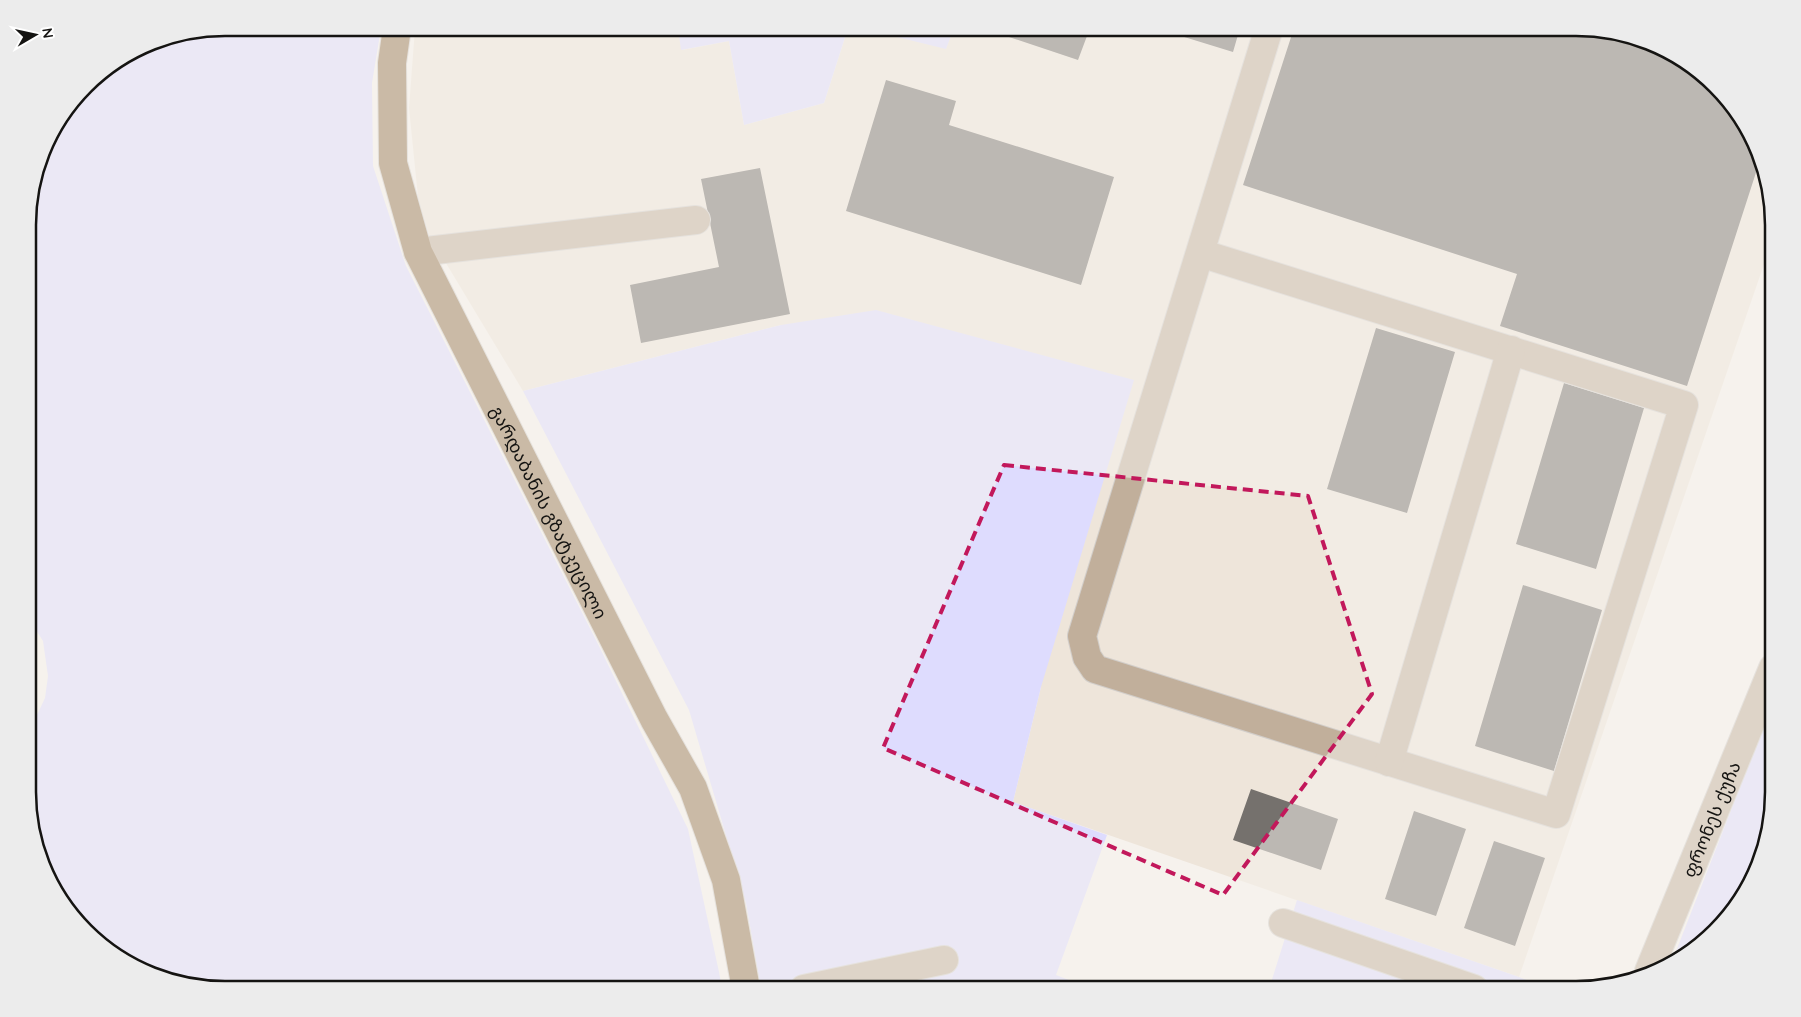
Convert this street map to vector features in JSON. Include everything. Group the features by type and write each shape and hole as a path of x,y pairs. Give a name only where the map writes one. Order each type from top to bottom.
{"main road":[{"name":"გარდაბანის გზატკეცილი","path":"396,36 392,63 393,163 418,252 654,720 693,788 726,880 745,981"}],"street":[{"path":"1200,253 1684,405 1556,814 1095,668 1087,657 1082,636 1267,36"},
{"path":"418,252 696,220"},
{"path":"1389,762 1511,350"},
{"name":"ფრონეს ქუჩა","path":"1652,964 1765,688"},
{"path":"1283,924 1450,981"},
{"path":"843,981 944,960"}],"highlighted area":[{"path":"1004,465 1308,496 1372,694 1223,895 883,748"}],"shaded area":[{"path":"225,36 380,36 372,83 373,166 406,266 598,644 688,829 721,981 225,981 188,977 164,971 142,961 110,942 75,907 56,875 46,853 38,817 36,792 36,717 45,698 48,676 43,641 36,630 36,225 38,200 46,164 68,120 83,101 110,75 142,56 164,46 200,38"},
{"path":"414,36 679,36 682,50 729,41 744,125 824,103 845,36 894,36 946,48 951,36 1576,36 1601,38 1637,46 1659,56 1691,75 1726,110 1745,142 1755,164 1763,200 1765,261 1519,977 1013,802 1041,687 781,325 523,391 429,235 418,197 409,108"},
{"path":"679,36 845,36 824,103 744,125 729,41 681,50"},
{"path":"893,36 951,36 946,49"},
{"path":"876,310 1134,380 1041,687 1013,802 1107,835 1056,975 1071,981 760,981 746,903 689,710 523,391 781,325"},
{"path":"1765,723 1765,792 1763,817 1755,853 1745,875 1726,907 1700,934 1676,952"},
{"path":"1297,900 1530,981 1272,981"}],"building":[{"path":"1006,36 1087,36 1078,60"},
{"path":"1181,36 1238,36 1233,52"},
{"path":"1291,36 1576,36 1601,38 1637,46 1681,68 1718,101 1733,120 1745,142 1757,171 1687,386 1500,326 1517,274 1243,185"},
{"path":"886,80 956,101 949,125 1114,177 1081,285 846,211"},
{"path":"760,168 790,314 641,343 630,285 719,267 701,179"},
{"path":"1376,328 1455,352 1407,513 1327,489"},
{"path":"1564,383 1644,408 1596,569 1516,544"},
{"path":"1523,585 1602,610 1554,771 1475,746"},
{"path":"1251,789 1338,819 1321,870 1233,840"},
{"path":"1414,811 1466,829 1436,916 1385,899"},
{"path":"1494,841 1545,858 1515,946 1464,928"}]}
